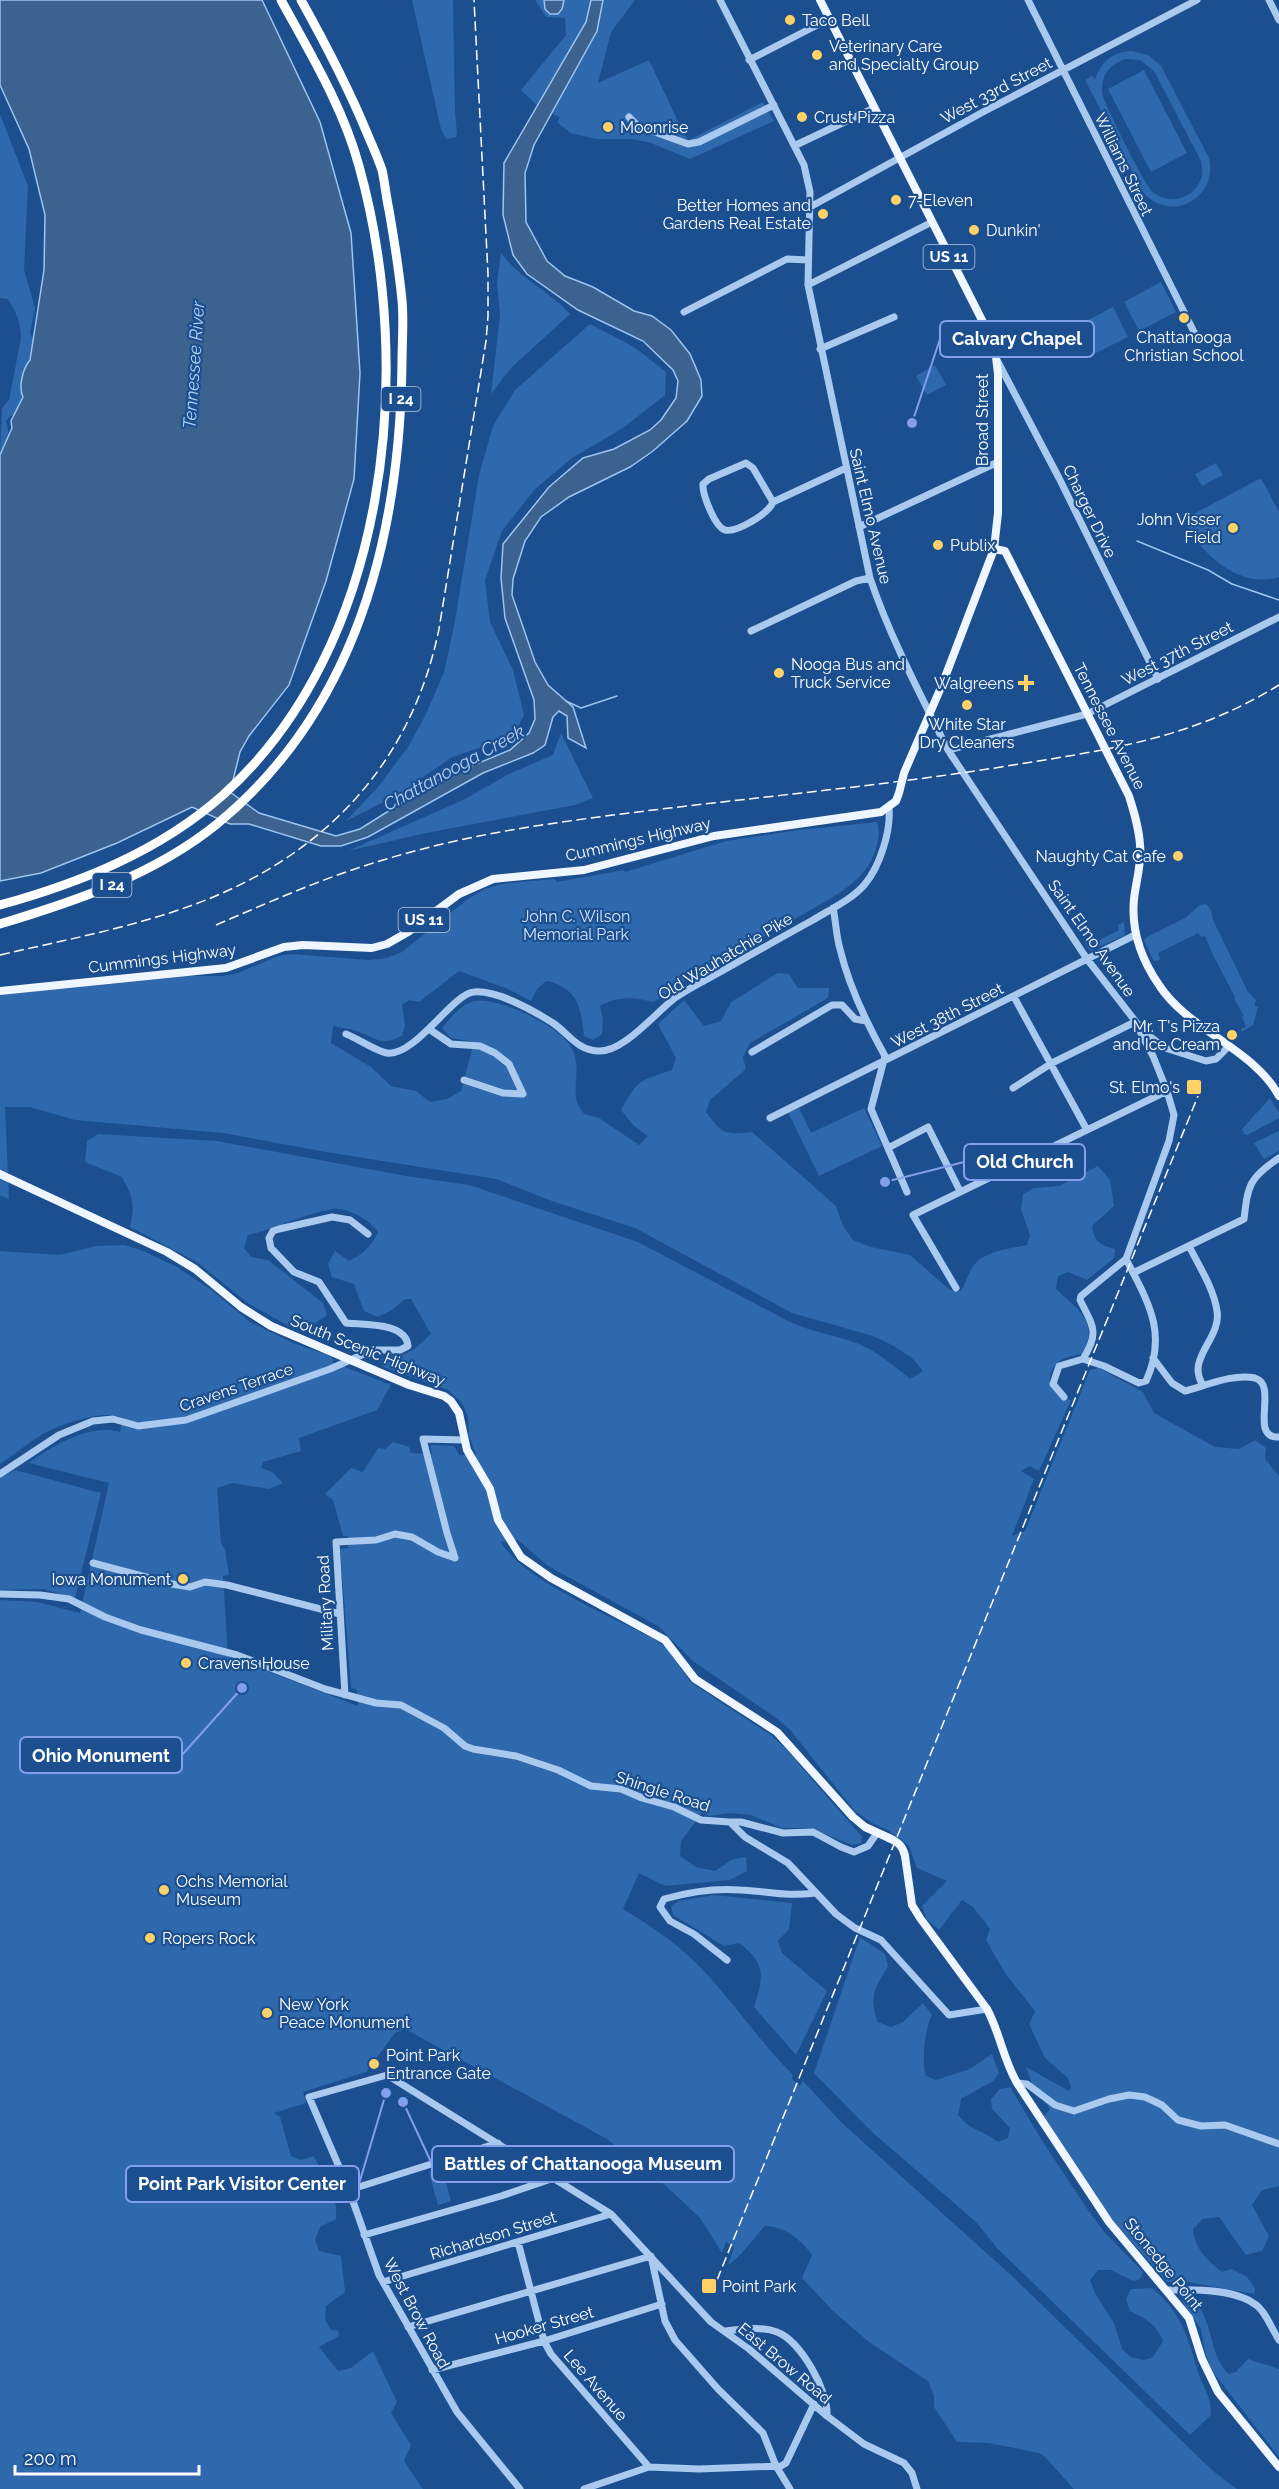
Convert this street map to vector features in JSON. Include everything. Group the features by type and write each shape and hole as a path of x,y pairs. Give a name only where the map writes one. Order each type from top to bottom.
{"highway":[{"name":"I 24","path":"0,905 90,876 152,846 197,816 242,777 276,738 301,702 324,659 358,572 380,471 386,375 384,299 377,244 359,164 333,99 280,0"},
{"name":"I 24","path":"0,924 81,898 132,877 187,846 215,826 260,784 295,742 317,710 347,653 364,609 386,531 395,478 402,385 402,303 381,170 356,106 301,0"}],"main road":[{"name":"Broad Street","path":"820,0 987,330 996,357 1000,401 998,513 993,549 911,757 899,794 889,808"},
{"name":"Tennessee Avenue","path":"993,549 1005,551 1130,796 1141,846 1134,899 1135,935 1159,986 1172,1003 1262,1073 1279,1096"},
{"name":"Cummings Highway","path":"0,991 226,968 284,947 303,945 372,948 387,944 408,933 459,894 493,879 584,870 714,836 881,812 889,808"},
{"name":"South Scenic Highway","path":"0,1174 167,1252 195,1269 258,1318 349,1359 444,1396 451,1401 459,1413 464,1440 471,1458 490,1489 501,1526 517,1553 526,1562 664,1640 695,1679 777,1732 853,1817 865,1827 898,1843 905,1856 908,1884 916,1912 996,2024 1006,2063 1017,2083"},
{"name":"Stonedge Point","path":"1017,2083 1109,2222 1193,2325 1202,2359 1218,2392 1279,2467"}],"street":[{"name":"Saint Elmo Avenue","path":"720,0 749,60 796,145 808,179 810,207 808,285 870,578 880,608 930,713 948,750 1087,959 1135,1022 1165,1048 1206,1061 1216,1059 1228,1047"},
{"name":"Williams Street","path":"1028,0 1197,338"},
{"name":"West 33rd Street","path":"810,207 1062,70 1197,0"},
{"path":"1269,0 1279,20"},
{"path":"749,60 829,19"},
{"path":"629,117 638,126 688,144 699,142 774,105"},
{"path":"796,145 874,108"},
{"path":"808,285 932,222"},
{"path":"684,312 787,260 808,260"},
{"path":"820,349 894,317"},
{"name":"Charger Drive","path":"996,357 1059,478 1158,679"},
{"path":"859,526 998,462"},
{"path":"746,463 753,468 772,502 771,509 763,516 733,530 725,530 719,525 702,492 703,484 709,479 746,463"},
{"path":"772,502 846,468"},
{"path":"751,631 856,581 870,578"},
{"name":"West 37th Street","path":"948,750 1087,714 1279,617"},
{"name":"Old Wauhatchie Pike","path":"346,1034 389,1053 400,1051 429,1029 465,995 474,992 505,997 555,1024 583,1049 600,1052 617,1047 675,998 833,908 864,886 882,850 890,817 889,808"},
{"path":"833,908 839,948 866,1021 885,1056 871,1109 907,1192"},
{"name":"West 38th Street","path":"770,1118 1135,935"},
{"path":"1014,997 1087,1130"},
{"path":"752,1052 832,1005 842,1005 855,1019 866,1021"},
{"path":"1013,1088 1052,1063 1135,1022 1153,1056 1174,1115 1173,1128 1126,1259 1081,1296 1080,1300 1092,1323 1094,1333 1092,1344 1083,1359"},
{"path":"429,1029 451,1044 480,1046 495,1053 509,1064 523,1094 503,1093 464,1080"},
{"path":"957,1288 913,1215 1167,1091"},
{"path":"888,1148 928,1127 960,1191"},
{"path":"1133,1273 1244,1219 1248,1187 1262,1169 1279,1158"},
{"name":"Cravens Terrace","path":"0,1474 59,1435 93,1421 113,1419 138,1426 186,1420 330,1369 373,1350 400,1350 408,1346 408,1340 400,1332 384,1327 346,1323 319,1282 294,1272 271,1248 269,1238 273,1231 279,1229 332,1217 350,1220 368,1234"},
{"path":"1189,1246 1218,1312 1215,1328 1197,1366 1197,1376 1203,1386"},
{"path":"1064,1397 1053,1384 1059,1366 1083,1359 1104,1366 1139,1383 1146,1381 1151,1370 1156,1338 1155,1320 1126,1259"},
{"path":"1153,1358 1172,1383 1185,1391 1246,1377 1261,1380 1269,1395 1265,1426 1268,1434 1279,1437"},
{"name":"Military Road","path":"345,1695 336,1542 355,1543 395,1534 412,1537 438,1552 455,1558 423,1439 464,1440"},
{"path":"93,1563 190,1587 205,1582 227,1585 340,1614"},
{"path":"0,1594 40,1595 69,1599 105,1617 141,1630 237,1655 345,1695"},
{"name":"Shingle Road","path":"345,1695 376,1703 401,1705 444,1728 465,1746 473,1749 516,1756 558,1770 591,1786 621,1789 674,1807 701,1820 730,1821 745,1837 788,1863 845,1921 881,1940 894,1952 930,1997 949,2015 987,2009"},
{"path":"730,1821 783,1833 813,1832 854,1852 867,1846 877,1833"},
{"path":"727,1960 694,1934 670,1921 660,1907 664,1899 707,1890 741,1890 790,1895 815,1893"},
{"name":"East Brow Road","path":"309,2097 387,2075 611,2214 711,2322 726,2331 828,2416 868,2446 903,2463 912,2473 917,2489"},
{"path":"1017,2083 1027,2084 1055,2104 1074,2111 1109,2099 1130,2096 1145,2097 1162,2105 1178,2120 1201,2126 1225,2125 1279,2144"},
{"name":"West Brow Road","path":"309,2097 349,2190 383,2283 461,2418 520,2489"},
{"path":"349,2190 498,2143"},
{"path":"364,2235 492,2199 554,2178"},
{"name":"Richardson Street","path":"383,2283 611,2214"},
{"name":"Lee Avenue","path":"518,2242 544,2340 557,2361 648,2467"},
{"path":"408,2327 651,2256 665,2321 675,2340 718,2389 763,2433 776,2466 790,2489"},
{"path":"1166,2290 1192,2289 1225,2292 1245,2300 1261,2309 1279,2340"},
{"name":"Hooker Street","path":"432,2370 544,2340 662,2304"},
{"name":"East Brow Road","path":"726,2331 767,2329 784,2335 792,2343 822,2388 828,2404 828,2416"},
{"path":"584,2489 648,2467 699,2469 776,2466 786,2463 814,2404"}],"green space":[{"path":"412,0 453,0 456,137 446,139 441,129"},
{"path":"535,0 544,0 545,9 564,0 591,0 586,22 537,105 521,90 566,35 565,18 546,17"},
{"path":"603,0 635,0 611,32 598,83 649,60 689,140 763,102 774,121 690,159 651,143 632,139 596,139 571,133 557,122 560,117 550,113 597,31"},
{"path":"1131,51 1148,55 1161,66 1209,158 1210,173 1206,185 1190,202 1178,206 1166,206 1154,201 1143,192 1085,80 1092,76 1095,80 1100,68 1108,60","holes":["1126,59 1140,60 1154,71 1201,161 1200,181 1196,188 1184,197 1164,198 1154,193 1149,187 1127,148 1103,97 1102,84 1110,68"]},
{"path":"1144,70 1187,153 1151,172 1108,89"},
{"path":"0,114 28,186 24,270 35,308 30,334 33,338 31,353 21,387 23,397 15,415 10,416 6,421 9,435 0,455 2,408 9,400 21,333 19,322 8,299 0,298"},
{"path":"501,253 516,270 570,314 511,368 491,394 500,315 497,283"},
{"path":"1161,282 1176,312 1139,331 1124,302"},
{"path":"1113,307 1128,337 1090,356 1075,327"},
{"path":"590,324 634,347 666,372 665,395 623,428 572,458 535,489 502,531 485,580 490,622 513,670 524,715 513,737 452,757 399,794 346,821 378,787 408,747 426,714 444,672 479,475 493,426 515,390"},
{"path":"935,365 946,385 927,395 916,376"},
{"path":"1216,463 1223,475 1202,486 1195,474"},
{"name":"John Visser Field","path":"1259,479 1262,480 1279,512 1279,577 1264,579 1236,574 1224,566 1202,547 1185,523 1186,518"},
{"path":"561,733 593,798 575,805 426,833 348,851 465,799 509,774 553,755"},
{"name":"John C. Wilson Memorial Park","path":"877,822 878,840 872,859 860,876 846,888 683,982 653,1002 626,998 613,1000 600,1006 603,1019 602,1034 593,1040 584,1036 576,1000 565,988 546,981 537,989 531,1001 508,989 459,971 419,1002 409,1000 402,1005 405,1026 402,1036 381,1041 355,1030 333,1026 331,1043 371,1067 391,1086 416,1091 430,1102 447,1099 461,1091 474,1042 451,1038 442,1028 465,1005 480,1001 493,1002 540,1021 564,1039 571,1047 576,1060 576,1099 584,1114 599,1118 639,1145 648,1136 633,1125 621,1110 640,1082 672,1070 676,1058 658,1024 684,1000 704,1026 721,1021 731,1002 778,973 789,974 798,988 829,988 828,998 750,1043 743,1057 746,1069 710,1100 706,1112 720,1129 730,1133 752,1132 836,1206 843,1226 853,1240 871,1247 910,1255 950,1290 960,1291 971,1270 981,1259 996,1252 1027,1245 1030,1235 1021,1209 1023,1194 1034,1188 1059,1186 1098,1166 1110,1180 1114,1206 1092,1226 1094,1236 1099,1242 1115,1249 1114,1258 1087,1280 1068,1272 1058,1276 1056,1289 1084,1317 1089,1333 1088,1343 1084,1354 1062,1360 1052,1370 1050,1381 1055,1391 1071,1400 1039,1471 1030,1466 1021,1471 1034,1479 1012,1536 1025,1531 1090,1370 1099,1368 1143,1392 1154,1413 1215,1447 1239,1449 1255,1440 1266,1448 1265,1459 1279,1476 1279,2186 1262,2190 1252,2205 1269,2236 1262,2251 1246,2255 1219,2217 1203,2219 1193,2229 1196,2242 1207,2258 1222,2272 1232,2269 1247,2277 1255,2288 1254,2294 1182,2281 1167,2282 1111,2218 1044,2116 1050,2109 1033,2087 1026,2067 1069,2091 1071,2088 1068,2078 1045,2058 1029,2024 1035,2011 1005,1973 986,1940 990,1929 973,1907 962,1900 939,1930 927,1920 922,1906 947,1881 917,1868 909,1846 888,1830 872,1823 855,1811 791,1731 779,1720 693,1661 658,1626 548,1566 518,1540 501,1542 528,1570 548,1583 654,1639 668,1649 690,1682 771,1735 784,1747 862,1837 861,1843 852,1845 810,1828 782,1828 751,1815 730,1813 709,1816 702,1813 681,1841 680,1856 696,1867 715,1871 733,1859 746,1857 747,1871 730,1880 665,1886 639,1873 623,1909 660,1933 693,1960 793,2075 792,2079 800,2086 803,2081 842,2123 1012,2276 1213,2471 1237,2489 1074,2489 1039,2453 989,2443 957,2442 934,2407 934,2396 928,2381 869,2342 833,2311 802,2278 812,2255 792,2235 779,2228 765,2226 728,2265 734,2248 726,2242 722,2253 700,2218 665,2185 607,2139 405,2029 395,2033 366,2072 303,2092 306,2103 274,2113 280,2117 291,2156 301,2160 314,2156 333,2195 336,2207 336,2219 320,2227 315,2240 319,2251 341,2256 345,2292 326,2306 325,2320 331,2330 338,2331 339,2336 319,2347 338,2371 351,2368 373,2351 397,2402 391,2413 411,2445 404,2461 423,2489 0,2489 0,1600 37,1602 80,1613 109,1483 29,1463 60,1443 84,1433 108,1430 120,1432 123,1418 107,1415 67,1423 38,1437 0,1464 0,1251 59,1255 97,1246 124,1245 141,1250 177,1267 210,1289 250,1322 293,1343 330,1356 334,1360 332,1362 391,1385 377,1410 299,1438 301,1451 263,1462 261,1468 272,1472 283,1483 269,1489 232,1483 217,1488 221,1543 225,1550 229,1575 223,1576 228,1656 358,1706 357,1690 351,1687 340,1549 348,1548 348,1536 343,1536 333,1500 325,1494 351,1468 363,1472 378,1448 385,1449 393,1442 409,1447 411,1453 432,1454 430,1445 454,1446 459,1455 476,1455 469,1436 468,1417 462,1403 448,1390 383,1367 382,1359 406,1354 431,1334 411,1299 405,1299 392,1310 378,1317 364,1311 354,1284 332,1277 328,1264 335,1251 349,1261 362,1253 372,1242 378,1232 370,1223 351,1212 333,1209 248,1235 244,1248 251,1257 268,1260 323,1303 327,1315 311,1326 289,1326 249,1304 197,1262 130,1227 133,1207 126,1184 122,1177 85,1162 87,1141 98,1134 217,1141 406,1176 469,1185 638,1242 790,1322 866,1347 910,1379 923,1371 912,1358 892,1345 873,1336 792,1313 635,1228 552,1201 496,1179 223,1133 75,1120 30,1107 5,1107 9,1199 0,1195 0,995 167,976 223,976 238,973 278,956 293,954 368,960 387,958 402,952 468,899 485,889 501,884 554,879 557,882 624,870 625,872 726,841 799,830"},
{"path":"1206,904 1211,910 1213,920 1248,992 1256,1000 1254,1005 1258,1007 1253,1025 1242,1032 1241,1029 1246,1027 1242,1017 1244,1016 1205,936 1201,937 1198,933 1158,953 1160,959 1157,961 1153,960 1144,940 1185,918 1200,905"},
{"path":"1124,922 1125,935 1090,951 1084,942 1092,938 1096,942 1119,930 1118,925"},
{"path":"1270,1098 1279,1113 1279,1118 1247,1135 1244,1134 1242,1129"},
{"path":"799,1108 811,1133 864,1108 882,1146 819,1176 788,1112"},
{"path":"1279,1131 1279,1151 1264,1159 1254,1143"},
{"path":"15,1470 101,1493 75,1598 43,1589 0,1590 0,1478"},
{"path":"714,1895 792,1903 789,1929 778,1941 782,1953 827,1991 796,2055 754,2007 761,1978 758,1964 748,1950 739,1943 724,1946 673,1915 671,1906 679,1901"},
{"path":"860,1937 885,1954 888,1966 874,1993 873,1999 878,2022 891,2027 903,2022 923,2003 932,2015 924,2045 926,2076 936,2080 970,2069 992,2054 999,2073 993,2081 961,2099 958,2115 968,2125 998,2142 1008,2138 1010,2128 992,2109 991,2099 1000,2089 1010,2087 1090,2213 1106,2234 1143,2272 1140,2279 1133,2281 1111,2270 1098,2270 1090,2280 1095,2293 1114,2323 1122,2349 1131,2357 1144,2360 1153,2357 1163,2341 1150,2323 1130,2311 1126,2299 1131,2289 1152,2288 1178,2317 1211,2408 1211,2415 1190,2435 997,2248 976,2222 872,2132 814,2073"},
{"path":"442,2168 451,2201 438,2205 429,2172"},
{"path":"1188,2297 1203,2313 1217,2356 1229,2374 1236,2372 1248,2359 1279,2369 1279,2457 1213,2372 1206,2356 1201,2329 1183,2303 1182,2299"}],"water":[{"name":"Tennessee River","path":"0,0 262,0 320,122 351,233 360,373 354,479 326,581 289,685 249,736 240,752 230,792 259,813 336,836 360,829 438,780 510,750 529,733 535,719 534,700 505,618 501,578 503,544 549,487 583,458 614,449 650,430 661,420 676,398 678,381 673,370 643,341 578,310 527,274 513,255 503,215 504,163 586,22 591,0 603,0 597,31 534,145 525,173 526,222 547,261 565,276 593,287 634,311 652,316 671,330 690,354 701,380 702,396 687,421 653,451 630,467 569,497 541,517 525,541 513,579 512,595 535,662 548,685 573,707 586,748 568,738 567,716 559,711 553,717 545,745 533,753 483,773 368,837 341,846 321,846 249,824 230,824 192,807 117,843 41,873 0,881 0,455 12,428 11,421 23,397 22,378 30,360 44,270 45,215 29,149 0,85"},
{"path":"544,0 564,0 562,9 558,14 550,14 545,9"}],"waterway":[{"path":"1137,541 1208,570 1232,584 1279,600"},
{"path":"566,701 581,708 617,696"}],"railway":[{"path":"0,955 156,917 206,900 251,879 291,855 327,827 359,795 386,759 409,720 426,676 439,629 486,341 488,274 474,0"},
{"path":"216,925 345,872 452,842 599,817 887,783 1039,761 1110,748 1145,741 1212,719 1279,685"},
{"path":"717,2280 1200,1091"}],"place":[{"name":"Taco Bell","path":"790,20"},
{"name":"Veterinary Care and Specialty Group","path":"817,55"},
{"name":"Crust Pizza","path":"802,117"},
{"name":"Moonrise","path":"608,127"},
{"name":"7-Eleven","path":"896,200"},
{"name":"Better Homes and Gardens Real Estate","path":"823,214"},
{"name":"Dunkin'","path":"974,230"},
{"name":"Chattanooga Christian School","path":"1184,318"},
{"name":"Calvary Chapel","path":"912,423"},
{"name":"John Visser Field","path":"1233,528"},
{"name":"Publix","path":"938,545"},
{"name":"Nooga Bus and Truck Service","path":"779,673"},
{"name":"Walgreens","path":"1026,683"},
{"name":"White Star Dry Cleaners","path":"967,705"},
{"name":"Naughty Cat Cafe","path":"1178,856"},
{"name":"Mr. T's Pizza and Ice Cream","path":"1232,1035"},
{"name":"St. Elmo's","path":"1194,1087"},
{"name":"Old Church","path":"885,1182"},
{"name":"Iowa Monument","path":"183,1579"},
{"name":"Cravens House","path":"186,1663"},
{"name":"Ohio Monument","path":"242,1688"},
{"name":"Ochs Memorial Museum","path":"164,1890"},
{"name":"Ropers Rock","path":"150,1938"},
{"name":"New York Peace Monument","path":"267,2013"},
{"name":"Point Park Entrance Gate","path":"374,2064"},
{"name":"Point Park Visitor Center","path":"386,2093"},
{"name":"Battles of Chattanooga Museum","path":"403,2102"},
{"name":"Point Park","path":"709,2286"}],"water label":[{"name":"Chattanooga Creek","path":"454,768"}]}
